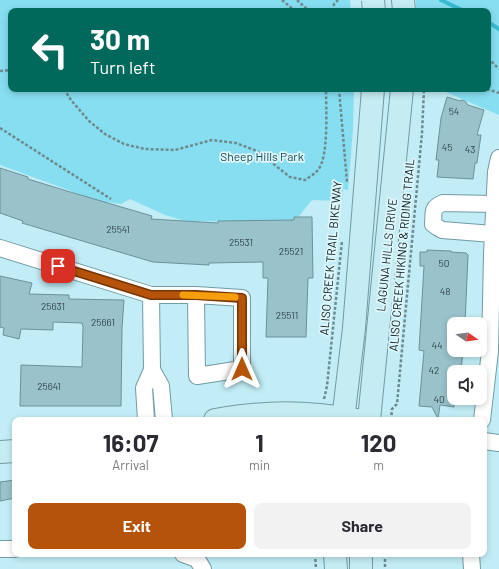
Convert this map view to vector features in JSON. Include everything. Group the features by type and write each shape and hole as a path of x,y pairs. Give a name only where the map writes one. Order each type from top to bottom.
{"main road":[{"name":"LAGUNA HILLS DRIVE","path":"348,417 373,92"},
{"name":"LAGUNA HILLS DRIVE","path":"369,417 402,92"},
{"path":"234,417 252,414 303,414 330,417"},
{"path":"0,452 12,451"},
{"path":"335,557 336,569"},
{"path":"361,557 361,569"}],"street":[{"path":"482,417 490,351 496,254 493,234 494,204 496,172 499,158"},
{"path":"493,234 442,230 433,224 434,209 444,203 494,204"},
{"path":"0,248 151,295 196,295 242,298 242,369 197,376 196,295"},
{"path":"146,417 144,388 152,370 151,295"},
{"path":"152,370 161,386 164,417"},
{"path":"487,441 499,443"},
{"path":"0,549 12,549"},
{"path":"471,557 472,569"}],"path":[{"path":"282,0 291,8"},
{"path":"297,0 306,8"},
{"path":"491,61 499,69"},
{"path":"66,92 90,121 105,134 124,144 145,149 175,150 212,140 236,143 257,152 290,178 305,180 318,170 321,163 325,145 326,92"},
{"name":"ALISO CREEK TRAIL BIKEWAY","path":"339,92 347,184"},
{"name":"ALISO CREEK HIKING & RIDING TRAIL","path":"391,417 392,409 396,404 422,133 424,92"},
{"path":"0,128 111,199"},
{"name":"ALISO CREEK TRAIL BIKEWAY","path":"326,403 324,399 327,386 342,237"},
{"path":"315,557 316,569"},
{"path":"385,557 386,569"}],"green space":[{"name":"Sheep Hills Park","path":"0,0 350,0 351,8 8,8 8,92 354,92 353,130 348,190 343,189 342,201 312,200 294,222 185,221 165,215 130,199 121,204 98,201 0,165"},
{"path":"416,0 499,0 499,115 446,92 491,92 491,8 416,8"}],"building":[{"path":"447,97 465,101 468,105 484,110 477,135 481,135 473,179 437,177 439,160 436,160 441,118"},
{"path":"0,168 28,177 28,179 152,216 151,219 218,223 218,221 294,220 294,217 312,217 313,278 308,278 306,337 266,337 268,278 263,278 263,262 209,263 209,265 153,262 22,223 23,221 0,213"},
{"path":"427,250 451,251 466,253 468,255 465,317 447,317 447,357 462,357 462,365 447,365 447,405 454,405 454,407 440,405 438,417 432,407 419,406 424,351 419,350 424,266 420,266 420,252 427,252"},
{"path":"0,276 32,283 29,294 69,295 69,299 124,300 122,328 121,406 20,406 21,365 82,367 83,327 82,323 53,322 53,330 21,329 19,339 3,335 4,328 0,327"},
{"path":"12,480 12,499 0,501 0,482"}],"waterway":[{"path":"441,0 458,8"},
{"path":"491,24 499,29"}],"slow traffic":[{"path":"183,295 235,297"}],"route":[{"path":"58,266 151,295 196,295 242,298 242,369"}]}
